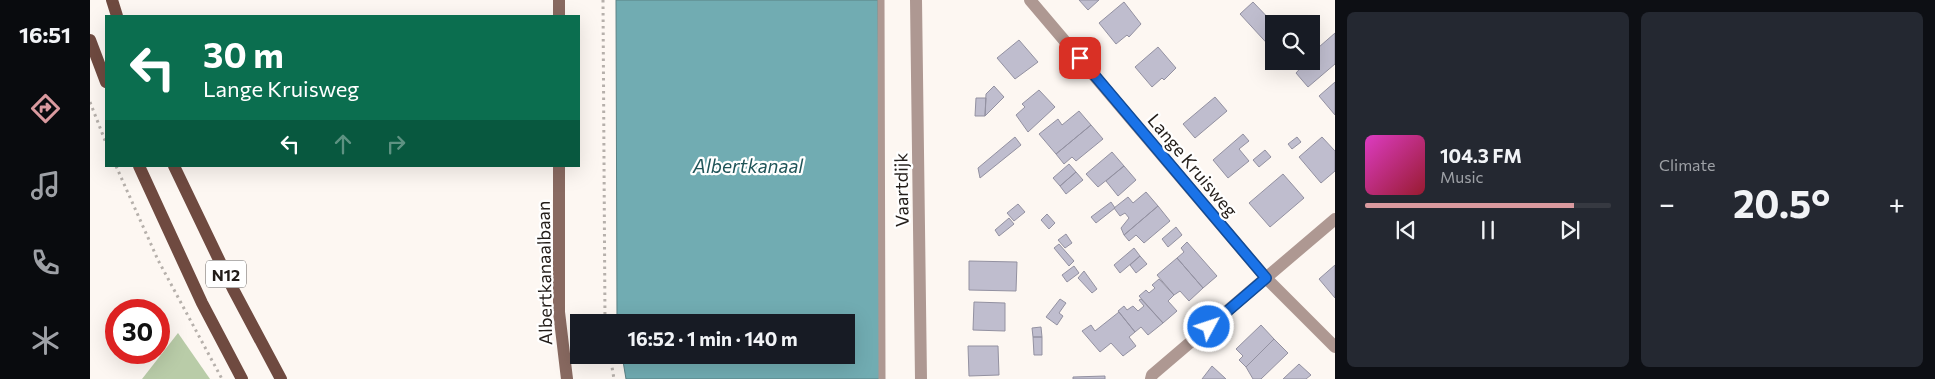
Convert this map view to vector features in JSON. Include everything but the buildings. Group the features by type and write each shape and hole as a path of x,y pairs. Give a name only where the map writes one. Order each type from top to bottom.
{"main road":[{"path":"112,0 116,15"},
{"path":"90,40 105,79"},
{"name":"N12","path":"139,167 202,303 242,379"},
{"name":"N12","path":"174,167 233,289 281,379"}],"street":[{"path":"559,0 559,15"},
{"name":"Vaartdijk","path":"916,0 920,379"},
{"name":"Lange Kruisweg","path":"1030,0 1266,278 1335,347"},
{"name":"Albertkanaalbaan","path":"559,167 560,312 567,379"},
{"path":"1151,379 1152,375 1335,219"}],"lane":[{"name":"Vaartdijk","path":"881,0 882,379"}],"path":[{"path":"603,0 605,314"},
{"path":"90,102 105,140"},
{"path":"116,167 158,260 222,379"},
{"path":"612,364 614,379"}],"green space":[{"path":"178,333 210,379 142,379 154,364 170,364 170,343"}],"water":[{"name":"Albertkanaal","path":"616,0 878,0 881,379 626,379 624,364 855,364 855,314 617,314"}],"route":[{"path":"1080,58 1266,278 1209,327"}]}
